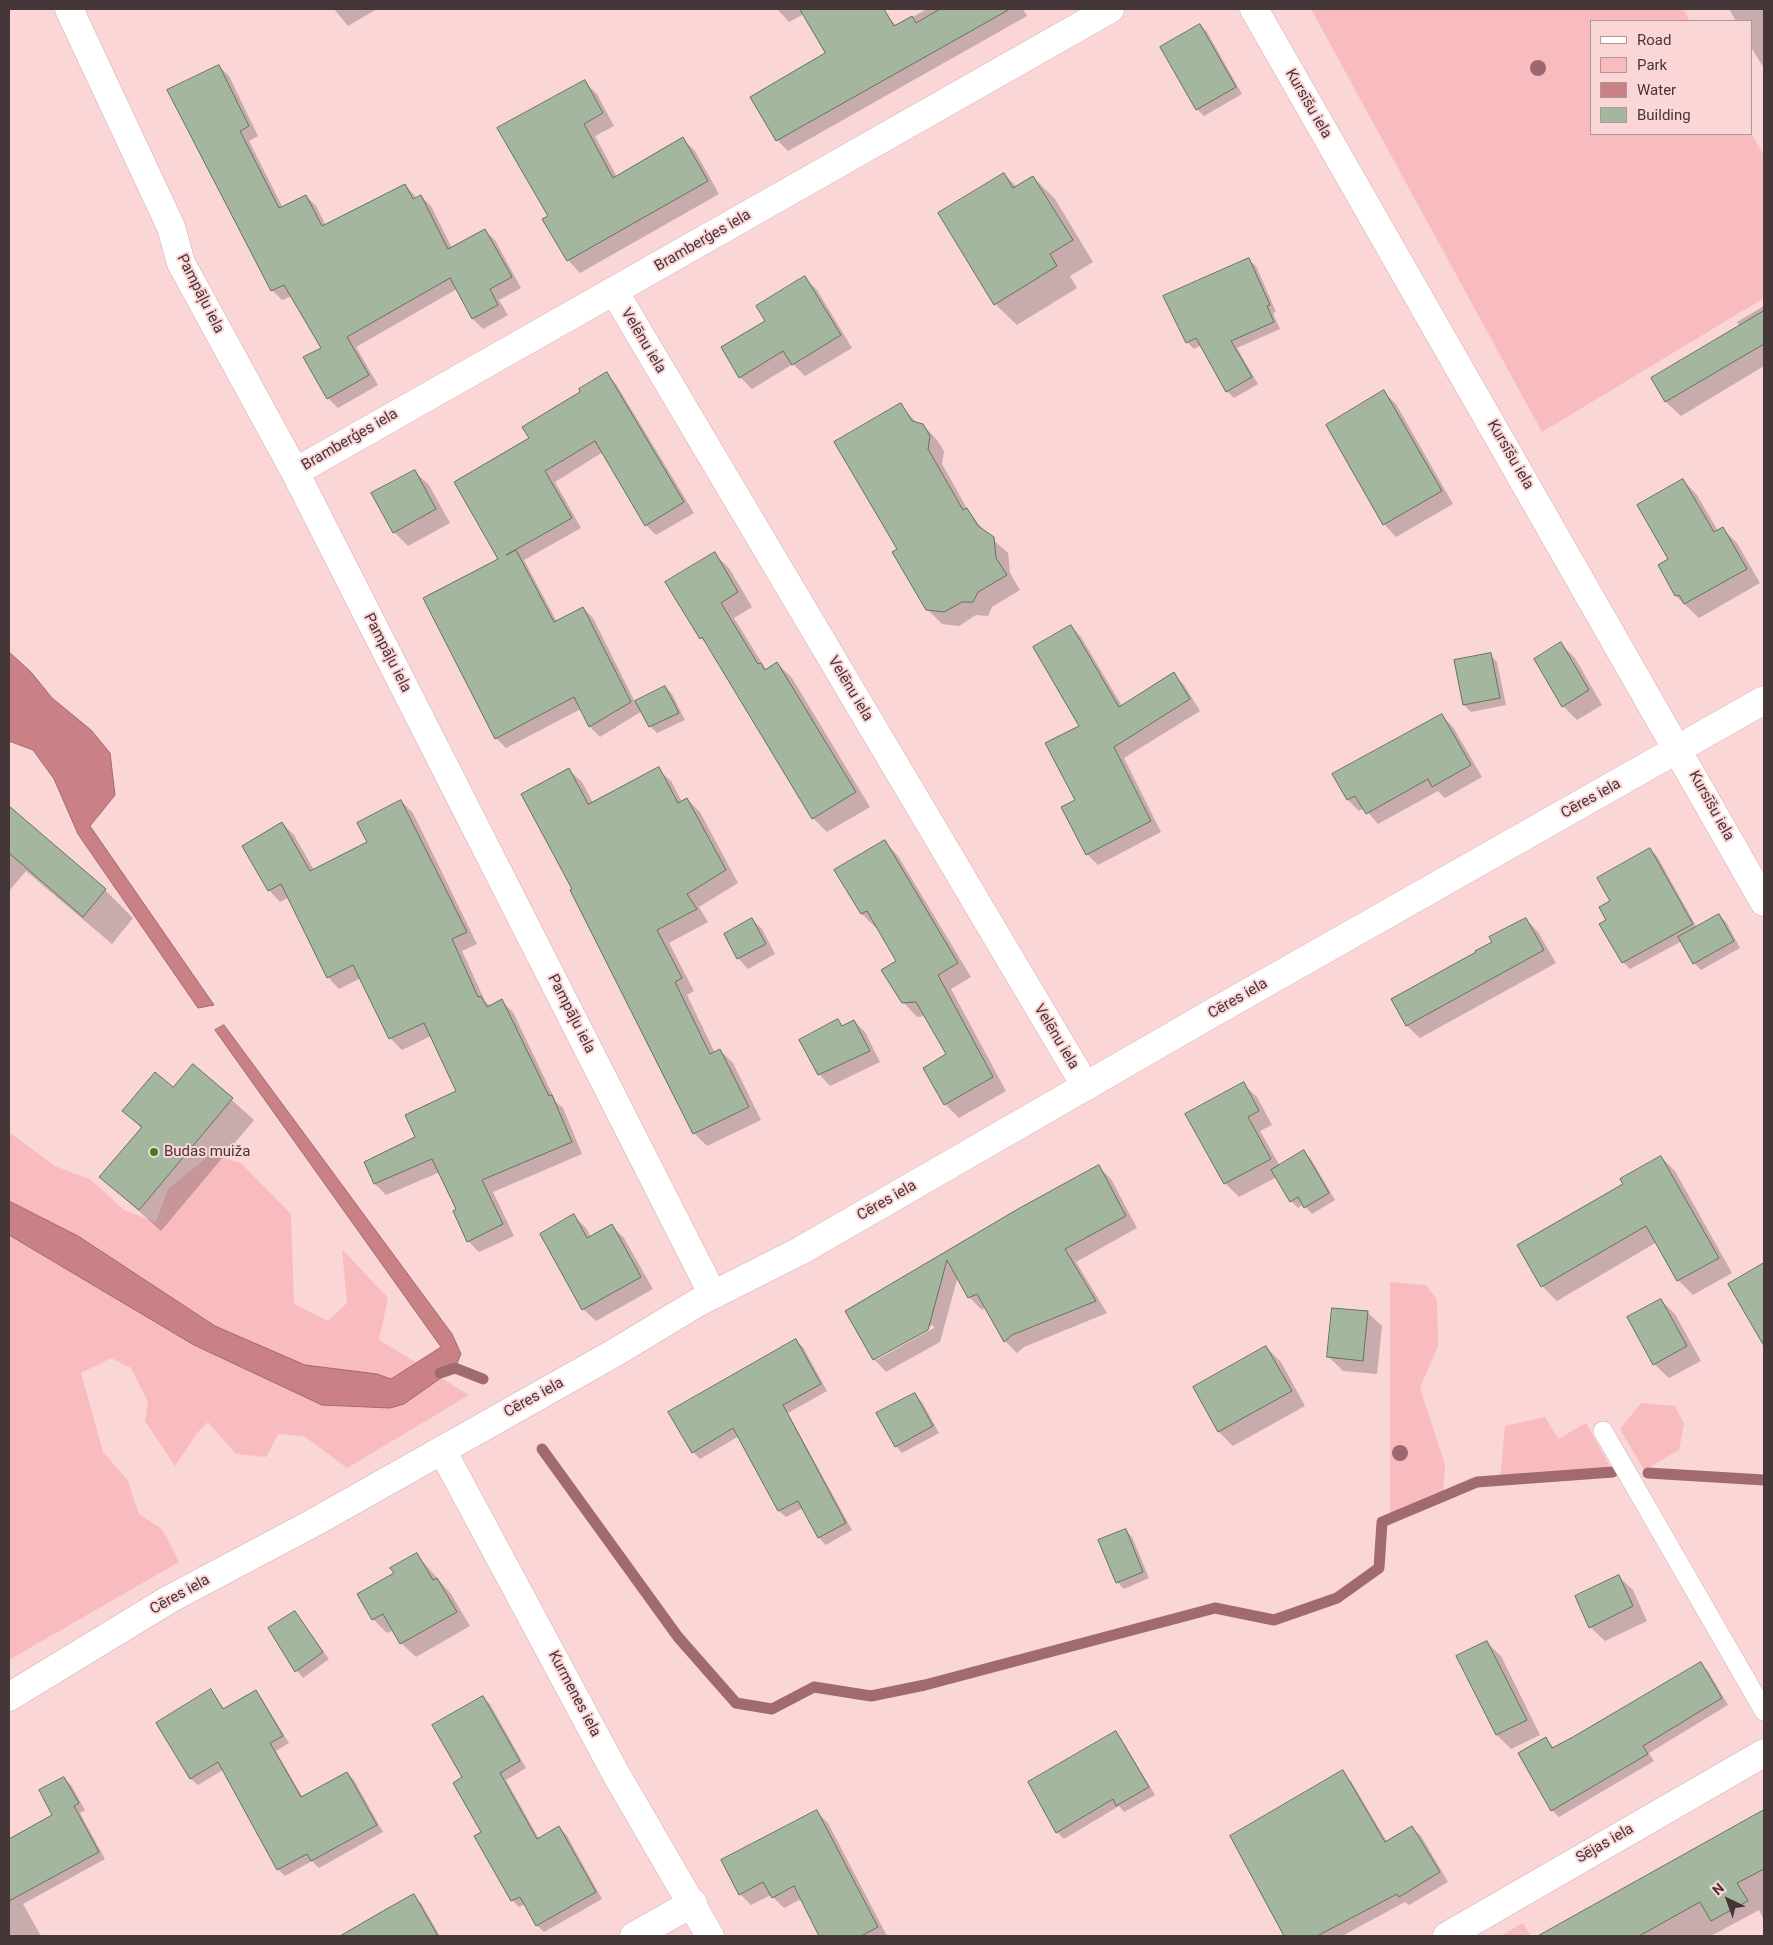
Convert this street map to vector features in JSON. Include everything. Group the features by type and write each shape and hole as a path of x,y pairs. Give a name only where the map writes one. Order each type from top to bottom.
{"street":[{"name":"Pampāļu iela","path":"69,9 171,227 181,263 295,472 714,1295"},
{"name":"Bramberģes iela","path":"295,472 1110,9"},
{"name":"Kursīšu iela","path":"1254,9 1764,902"},
{"name":"Velēnu iela","path":"614,291 1086,1087"},
{"name":"Cēres iela","path":"9,1698 168,1600 313,1523 714,1295 800,1251 1764,700"},
{"name":"Kurmenes iela","path":"442,1450 616,1774 693,1903 710,1936"},
{"name":"Sējas iela","path":"1447,1936 1764,1753"},
{"path":"634,1936 693,1903"}],"lane":[{"path":"1603,1430 1764,1711"}],"green space":[{"path":"1311,9 1683,9 1689,20 1590,20 1590,135 1753,135 1764,156 1764,298 1542,432"},
{"path":"9,1132 55,1166 91,1180 124,1210 156,1222 168,1189 211,1154 241,1163 291,1214 294,1304 328,1321 347,1303 342,1249 388,1298 379,1340 469,1395 347,1468 304,1436 278,1434 266,1457 236,1454 208,1422 198,1432 175,1466 145,1421 148,1402 131,1368 111,1358 81,1373 103,1452 127,1479 139,1514 162,1529 179,1562 9,1660"},
{"path":"1390,1282 1426,1285 1437,1300 1438,1346 1420,1388 1445,1465 1443,1496 1390,1519"},
{"path":"1641,1403 1675,1406 1684,1424 1679,1450 1644,1470 1620,1429"},
{"path":"1545,1417 1558,1439 1586,1423 1613,1472 1500,1480 1505,1426"},
{"path":"1523,1923 1531,1936 1500,1936"}],"water":[{"path":"9,652 31,672 52,698 91,730 110,753 115,795 90,826 214,1005 198,1008 78,834 54,779 33,750 9,741"},
{"path":"224,1025 452,1334 461,1354 455,1368 404,1404 390,1408 322,1405 194,1345 9,1235 9,1201 78,1236 215,1326 305,1365 377,1374 391,1379 441,1347 215,1030"}],"building":[{"path":"800,9 884,9 894,26 912,16 916,23 940,9 1010,9 776,141 750,97 825,53"},
{"path":"1200,24 1236,87 1196,110 1160,47"},
{"path":"219,65 249,126 240,131 279,208 306,195 322,226 405,184 413,199 421,195 448,249 485,229 512,277 490,289 498,305 472,319 450,278 347,337 369,375 327,399 303,357 321,348 284,285 271,291 167,90"},
{"path":"585,80 603,113 584,124 613,178 683,137 708,181 567,261 542,219 548,216 497,128"},
{"path":"1004,173 1013,188 1033,176 1073,240 1050,254 1057,266 994,305 938,213"},
{"path":"1249,258 1270,305 1267,306 1274,322 1231,341 1252,377 1226,392 1196,338 1186,343 1163,296"},
{"path":"805,276 841,335 792,365 783,351 739,378 721,347 765,321 756,306"},
{"path":"1764,311 1764,344 1665,402 1651,378"},
{"path":"607,372 684,502 645,526 595,441 545,471 572,518 506,555 516,550 554,622 583,607 631,702 589,727 574,697 495,739 423,598 498,559 454,482 529,438 522,427 580,392 579,389"},
{"path":"1384,390 1442,491 1383,525 1326,425"},
{"path":"901,403 912,421 923,424 930,436 928,449 963,510 967,508 978,526 994,537 996,558 1007,575 978,592 973,602 962,602 944,612 926,610 892,552 897,549 834,442"},
{"path":"415,470 436,509 393,533 371,493"},
{"path":"1683,479 1714,532 1723,527 1747,569 1684,604 1679,595 1675,596 1658,565 1668,559 1637,505"},
{"path":"715,552 738,592 721,603 758,664 761,663 765,670 777,662 856,792 812,819 702,637 700,639 665,582"},
{"path":"1071,625 1119,707 1174,672 1190,699 1114,747 1151,821 1086,855 1061,807 1075,800 1045,743 1079,726 1033,647"},
{"path":"1561,642 1589,690 1562,707 1534,659"},
{"path":"1491,653 1500,698 1463,705 1454,660"},
{"path":"665,686 679,713 649,727 635,701"},
{"path":"1442,714 1471,765 1432,787 1428,779 1366,814 1355,796 1347,800 1332,774"},
{"path":"659,767 678,803 687,798 726,870 687,894 697,909 657,930 682,978 675,982 710,1054 720,1049 749,1107 693,1134 570,890 572,889 521,794 569,768 588,804"},
{"path":"401,800 467,932 452,939 478,997 481,996 487,1007 502,999 549,1096 552,1095 572,1142 482,1180 503,1224 467,1242 453,1211 456,1209 432,1159 374,1184 364,1162 415,1137 405,1115 456,1091 424,1023 389,1039 353,965 327,978 281,884 268,891 242,846 282,822 310,871 367,842 357,823"},
{"path":"9,806 106,889 83,917 9,853"},
{"path":"885,840 958,963 938,975 993,1077 944,1105 923,1068 946,1054 916,1002 902,1003 881,970 896,961 867,911 861,914 834,870"},
{"path":"1650,848 1693,924 1622,963 1599,924 1606,920 1599,907 1610,901 1597,878"},
{"path":"1719,914 1734,941 1693,964 1678,937"},
{"path":"752,918 766,944 737,959 724,934"},
{"path":"1526,918 1544,950 1406,1026 1391,999 1476,952 1492,942 1489,937"},
{"path":"838,1019 842,1026 854,1020 870,1051 818,1075 799,1040"},
{"name":"Budas muiža","path":"193,1064 233,1098 139,1210 99,1177 142,1127 122,1111 155,1072 173,1087"},
{"path":"1244,1082 1259,1111 1248,1117 1271,1159 1224,1184 1185,1114"},
{"path":"1304,1150 1329,1193 1304,1208 1298,1197 1290,1202 1271,1170"},
{"path":"1661,1156 1719,1258 1677,1281 1646,1226 1541,1287 1517,1245 1623,1184 1620,1179"},
{"path":"1099,1165 1126,1216 1065,1249 1096,1301 1012,1335 1004,1342 977,1294 968,1298 947,1260 928,1330 873,1360 845,1311 1018,1209"},
{"path":"574,1214 587,1238 612,1224 641,1277 582,1310 540,1234"},
{"path":"1764,1263 1764,1346 1728,1284"},
{"path":"1661,1299 1687,1346 1653,1365 1627,1317"},
{"path":"1332,1308 1368,1311 1363,1361 1327,1357"},
{"path":"796,1339 821,1384 783,1405 846,1523 818,1538 798,1501 778,1511 733,1428 692,1453 668,1412"},
{"path":"1266,1346 1292,1391 1218,1432 1193,1387"},
{"path":"915,1393 933,1426 895,1447 876,1413"},
{"path":"1126,1529 1143,1572 1116,1583 1098,1540"},
{"path":"417,1553 433,1580 437,1578 457,1612 400,1644 383,1614 372,1620 357,1594 394,1573 390,1568"},
{"path":"1619,1575 1633,1606 1589,1628 1575,1596"},
{"path":"295,1611 323,1652 295,1672 268,1628"},
{"path":"1487,1641 1527,1720 1496,1735 1456,1656"},
{"path":"1701,1662 1722,1698 1643,1746 1648,1754 1551,1811 1518,1753 1546,1737 1552,1748"},
{"path":"211,1689 223,1709 256,1690 283,1736 270,1743 301,1797 347,1772 377,1825 311,1861 307,1854 277,1870 218,1762 190,1779 156,1723"},
{"path":"483,1696 520,1761 500,1773 537,1839 559,1826 596,1892 536,1926 520,1897 511,1901 474,1836 481,1832 453,1783 462,1777 432,1725"},
{"path":"1116,1731 1149,1787 1116,1806 1113,1799 1056,1833 1028,1782"},
{"path":"1343,1770 1385,1842 1412,1826 1440,1872 1399,1897 1397,1894 1317,1936 1284,1936 1230,1836"},
{"path":"64,1777 79,1803 74,1806 99,1852 9,1901 9,1839 52,1815 39,1790"},
{"path":"817,1810 878,1927 861,1936 819,1936 794,1886 772,1898 763,1882 739,1895 721,1860"},
{"path":"1764,1810 1764,1869 1737,1883 1748,1901 1711,1921 1700,1902 1639,1936 1538,1936"},
{"path":"414,1894 438,1936 340,1936 383,1911"}],"waterway":[{"path":"440,1373 455,1368 483,1379"},
{"path":"542,1449 678,1637 736,1703 772,1709 814,1687 871,1696 925,1685 1215,1608 1274,1620 1337,1598 1379,1568 1382,1522 1477,1482 1613,1472"},
{"path":"1648,1473 1764,1480"}],"place":[{"name":"Budas muiža","path":"154,1152"}]}
